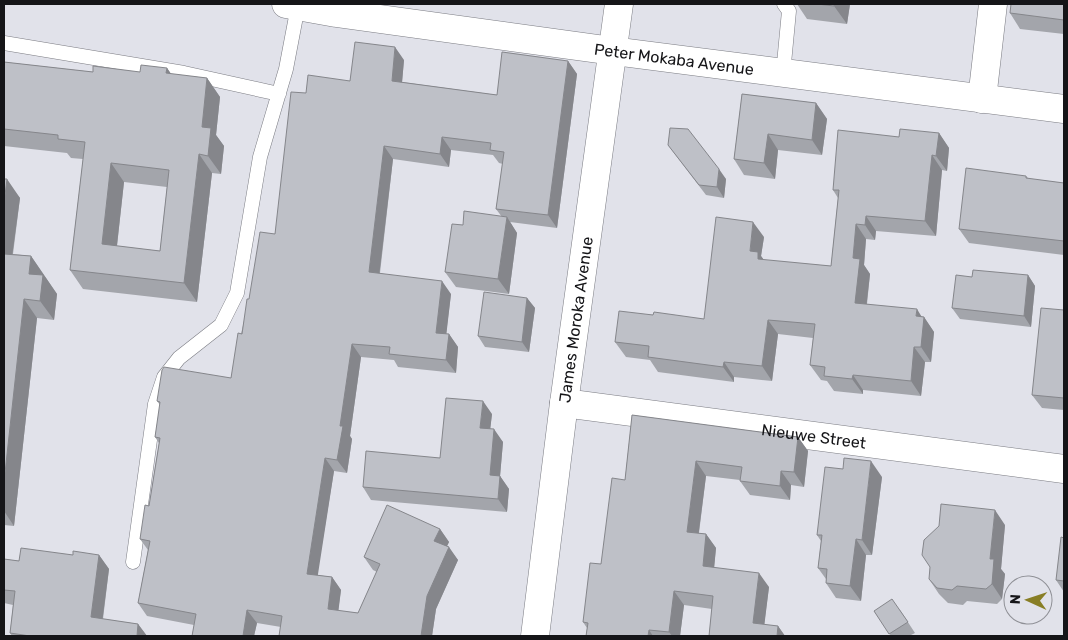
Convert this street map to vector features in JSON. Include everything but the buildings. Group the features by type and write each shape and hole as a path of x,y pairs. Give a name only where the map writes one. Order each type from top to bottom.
{"street":[{"name":"James Moroka Avenue","path":"535,636 564,403 619,4"},
{"path":"982,98 993,4"},
{"name":"Peter Mokaba Avenue","path":"292,5 337,8 613,51 1064,109"},
{"name":"Nieuwe Street","path":"564,403 1064,469"}],"lane":[{"path":"783,74 789,11 784,4"},
{"path":"134,562 155,404 164,377 179,358 222,325 237,293 260,157 286,69 292,5"},
{"path":"4,42 184,74 279,94"}]}
